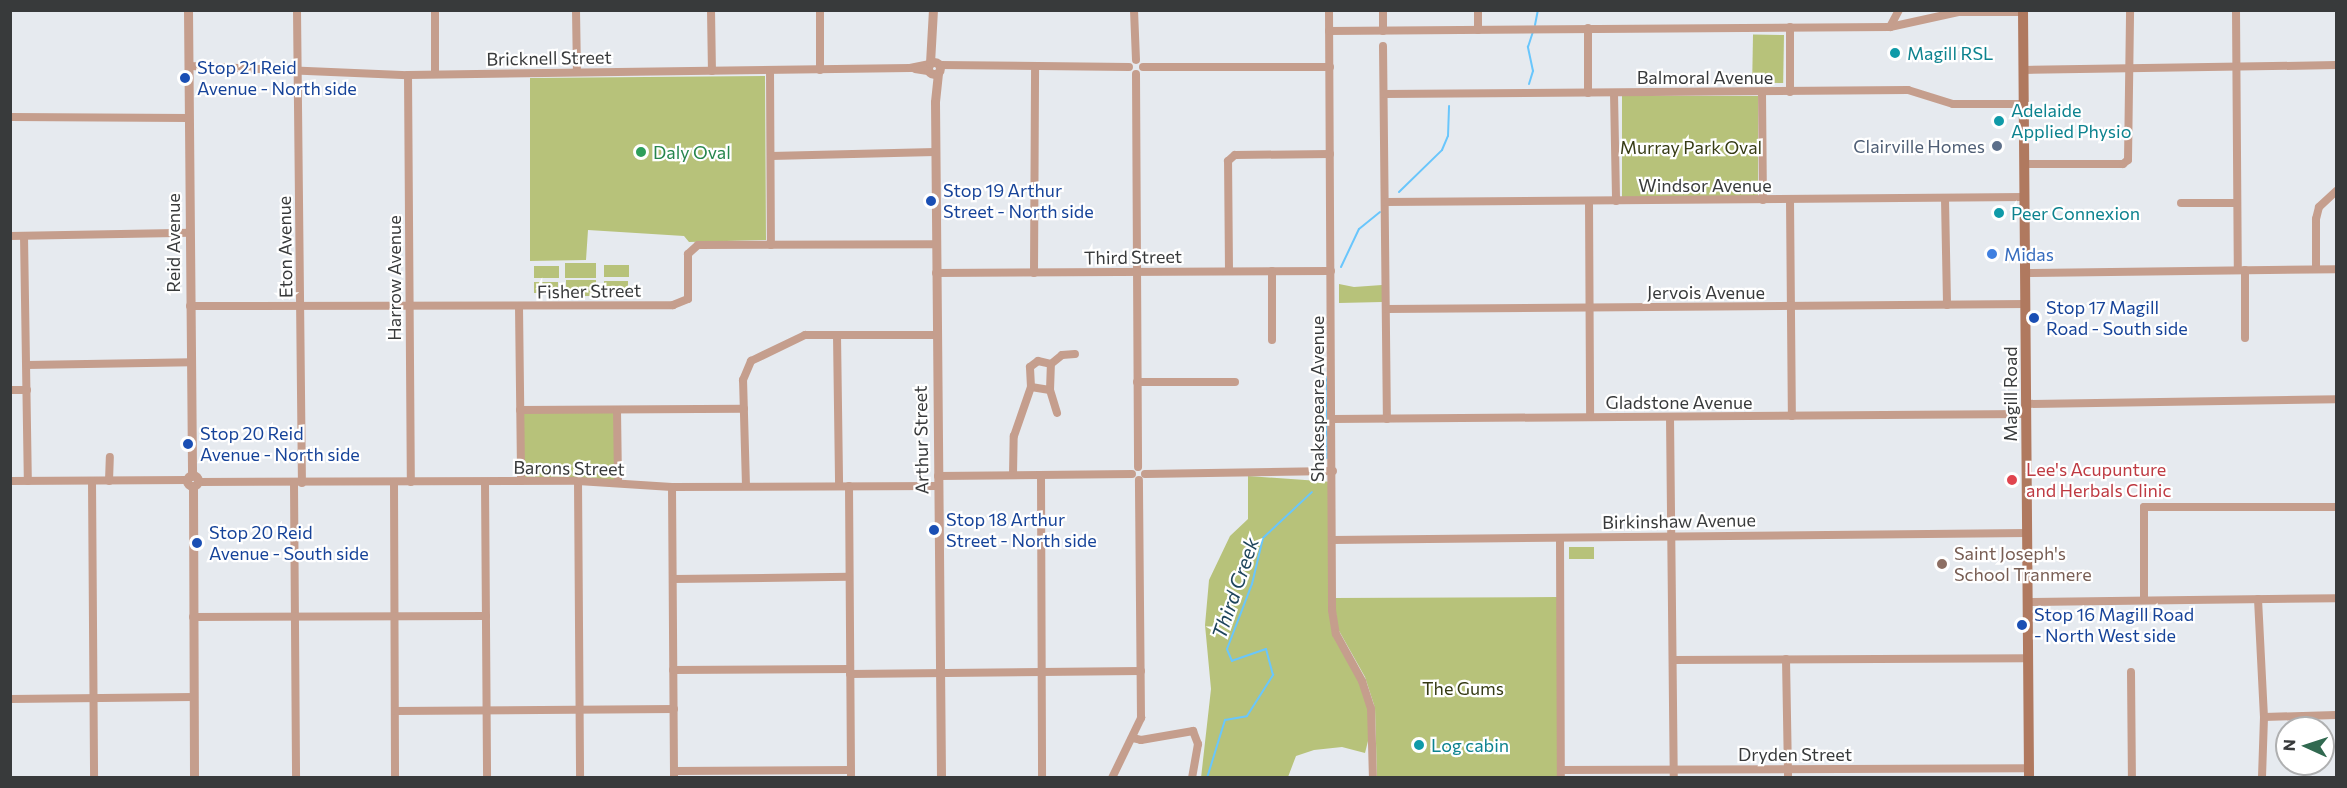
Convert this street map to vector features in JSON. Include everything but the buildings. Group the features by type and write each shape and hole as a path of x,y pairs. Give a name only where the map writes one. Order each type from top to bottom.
{"main road":[{"name":"Magill Road","path":"2023,11 2029,773"}],"street":[{"name":"Reid Avenue","path":"188,10 194,777"},
{"name":"Eton Avenue","path":"296,777 295,617 300,306 297,10"},
{"path":"435,10 435,74"},
{"path":"576,10 577,72"},
{"path":"711,10 712,71"},
{"path":"820,10 820,69"},
{"name":"Arthur Street","path":"933,10 941,777"},
{"path":"1134,10 1136,60 1143,68"},
{"name":"Shakespeare Avenue","path":"1329,10 1334,624 1367,693 1373,720 1373,777"},
{"path":"1383,10 1383,30"},
{"path":"1478,10 1478,30"},
{"path":"1890,27 1900,10 1913,24"},
{"path":"2024,164 2122,164 2128,160 2130,10"},
{"path":"2236,10 2237,203 2245,338"},
{"path":"1329,31 1890,27 1913,24 1958,12 2023,11"},
{"path":"1790,27 1790,92"},
{"path":"1588,28 1588,93"},
{"path":"1383,46 1387,419"},
{"path":"1136,60 1129,68 1136,74"},
{"path":"2024,70 2337,65"},
{"name":"Bricknell Street","path":"189,66 408,75 910,68 1129,68"},
{"path":"1112,777 1141,718 1142,477 1135,470 1136,74 1143,68 1330,67"},
{"path":"1034,273 1035,68"},
{"path":"770,70 771,245"},
{"name":"Harrow Avenue","path":"408,75 411,482"},
{"name":"Balmoral Avenue","path":"1384,94 1908,90 1953,104 2024,104"},
{"path":"1762,92 1763,200"},
{"path":"1614,93 1616,201"},
{"path":"10,117 189,118"},
{"path":"771,156 935,152"},
{"path":"1229,271 1228,161 1235,155 1330,154"},
{"path":"2316,269 2319,207 2337,191"},
{"name":"Windsor Avenue","path":"1385,202 2025,197"},
{"path":"1945,199 1947,305"},
{"path":"1790,200 1792,416"},
{"path":"1589,201 1590,417"},
{"path":"2181,203 2237,203"},
{"path":"10,236 190,233"},
{"path":"24,236 28,481"},
{"name":"Fisher Street","path":"190,306 519,307 680,304 688,299 688,254 694,246 936,244"},
{"path":"2025,273 2337,269"},
{"path":"1272,271 1272,340"},
{"name":"Third Street","path":"936,273 1331,271"},
{"name":"Jervois Avenue","path":"1386,309 2026,304"},
{"path":"519,307 521,481"},
{"path":"837,335 839,486"},
{"path":"746,486 745,371 751,361 797,337 936,335"},
{"path":"1013,475 1014,436 1031,387 1031,364 1051,364 1062,355 1076,354"},
{"path":"27,365 191,362"},
{"path":"1051,364 1050,390 1058,413"},
{"path":"1137,382 1234,382"},
{"path":"1031,387 1050,390"},
{"path":"10,390 27,390"},
{"name":"Gladstone Avenue","path":"1332,419 1792,416 2337,399"},
{"path":"520,410 744,409"},
{"path":"617,410 618,483"},
{"path":"1670,417 1674,773"},
{"path":"109,481 110,457"},
{"name":"Barons Street","path":"10,481 298,483 578,481 672,487 849,486 1013,475 1135,470"},
{"path":"1142,477 1333,471"},
{"path":"1041,475 1042,777"},
{"path":"92,481 94,777"},
{"path":"578,481 580,777"},
{"path":"394,482 395,777"},
{"path":"485,482 487,777"},
{"path":"672,487 674,774 850,774 849,486"},
{"path":"2144,599 2144,507 2337,507"},
{"name":"Birkinshaw Avenue","path":"1332,540 1560,538 1671,534 2027,533"},
{"path":"1560,538 1561,774"},
{"path":"673,579 849,577"},
{"path":"2028,602 2337,598"},
{"path":"2258,599 2264,717 2262,777"},
{"path":"193,618 486,616"},
{"path":"1673,660 2028,658"},
{"path":"1786,659 1788,773"},
{"path":"673,670 941,673 1141,671"},
{"path":"2132,672 2132,777"},
{"path":"10,699 193,697"},
{"path":"395,711 674,709"},
{"path":"2264,717 2337,715"},
{"path":"1133,738 1141,740 1192,731 1198,744 1192,777"},
{"name":"Dryden Street","path":"1561,774 2029,773"}],"green space":[{"path":"1753,34 1784,35 1783,83 1752,82"},
{"path":"765,76 766,240 689,242 684,236 588,230 586,260 530,261 530,78"},
{"name":"Murray Park Oval","path":"1622,96 1758,96 1758,197 1622,197"},
{"path":"565,263 596,263 596,278 565,278"},
{"path":"604,265 629,265 629,277 604,277"},
{"path":"534,266 559,266 559,278 534,278"},
{"path":"566,280 596,280 596,296 566,296"},
{"path":"604,281 628,281 628,292 604,292"},
{"path":"534,282 558,282 558,293 534,293"},
{"path":"1339,284 1354,287 1382,285 1382,302 1339,303"},
{"path":"520,410 617,410 617,481 520,481"},
{"path":"1248,476 1333,482 1334,624 1362,681 1373,721 1365,753 1342,747 1314,750 1296,756 1288,777 1201,778 1211,689 1205,625 1209,580 1230,536 1248,519"},
{"path":"1569,547 1594,547 1594,559 1569,559"},
{"name":"The Gums","path":"1557,597 1559,777 1377,777 1375,708 1365,677 1338,629 1334,598"}],"waterway":[{"name":"Third Creek","path":"1535,25 1538,10"},
{"name":"Third Creek","path":"1529,84 1533,71 1528,47 1533,32"},
{"name":"Third Creek","path":"1399,192 1442,150 1448,136 1449,106"},
{"name":"Third Creek","path":"1341,267 1359,229 1380,212"},
{"name":"Third Creek","path":"1327,377 1327,458"},
{"name":"Third Creek","path":"1207,778 1225,720 1247,716 1273,675 1266,649 1232,661 1227,649 1252,584 1263,538 1312,492"}],"place":[{"name":"Magill RSL","path":"1895,53"},
{"name":"Stop 21 Reid Avenue - North side","path":"185,78"},
{"name":"Adelaide Applied Physio","path":"1999,121"},
{"name":"Clairville Homes","path":"1997,146"},
{"name":"Daly Oval","path":"641,152"},
{"name":"Stop 19 Arthur Street - North side","path":"931,201"},
{"name":"Peer Connexion","path":"1999,213"},
{"name":"Midas","path":"1992,254"},
{"name":"Stop 17 Magill Road - South side","path":"2034,318"},
{"name":"Stop 20 Reid Avenue - North side","path":"188,444"},
{"name":"Lee's Acupunture and Herbals Clinic","path":"2012,480"},
{"name":"Stop 18 Arthur Street - North side","path":"934,530"},
{"name":"Stop 20 Reid Avenue - South side","path":"197,543"},
{"name":"Saint Joseph's School Tranmere","path":"1942,564"},
{"name":"Stop 16 Magill Road - North West side","path":"2022,625"},
{"name":"Log cabin","path":"1419,745"}]}
